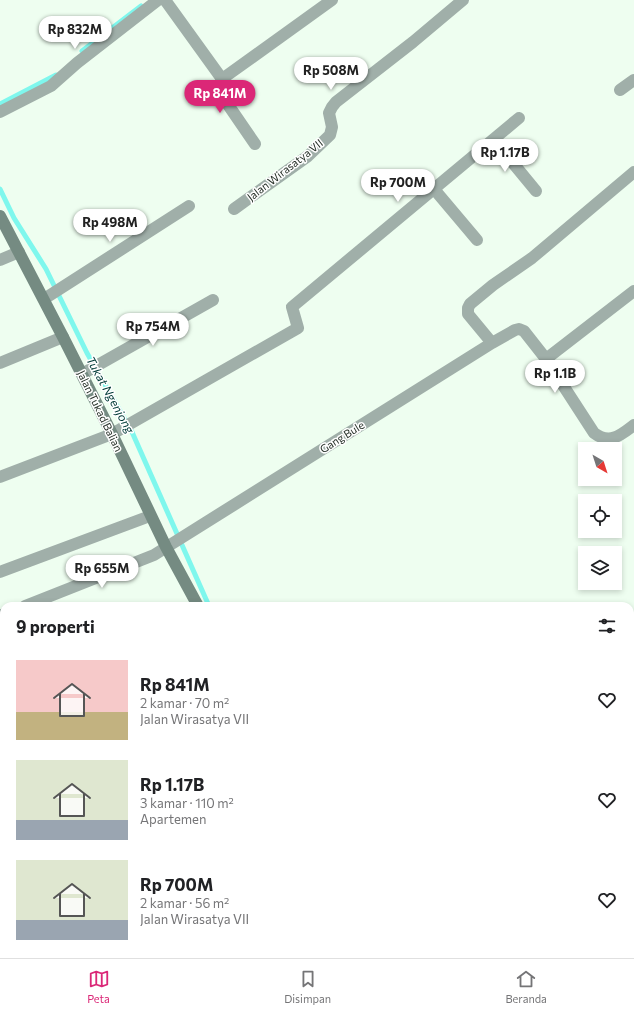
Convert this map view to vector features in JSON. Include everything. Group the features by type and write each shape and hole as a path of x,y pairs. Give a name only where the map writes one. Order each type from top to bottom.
{"street":[{"path":"0,112 52,86 76,63 158,0"},
{"path":"165,0 222,79"},
{"path":"255,144 220,94 218,88 222,79 332,0"},
{"name":"Jalan Wirasatya VII","path":"234,209 308,156 330,135 332,127 329,113 336,102 464,0"},
{"path":"620,90 634,80"},
{"path":"0,477 112,434 298,328 292,307 520,118"},
{"path":"494,140 536,191"},
{"path":"492,344 468,314 470,304 493,285 532,258 634,172"},
{"path":"434,189 477,240"},
{"path":"44,300 189,206"},
{"name":"Jalan Tukad Balian","path":"0,216 82,374 150,516 196,602"},
{"path":"0,260 19,252"},
{"path":"634,291 546,359 594,433 600,437 608,439 622,435 634,425"},
{"path":"82,374 213,300"},
{"name":"Gang Bule","path":"35,602 154,555 515,330 524,331 546,359"},
{"path":"0,363 63,337"},
{"path":"0,572 150,516"}],"waterway":[{"path":"82,51 141,6"},
{"path":"0,104 56,75"},
{"name":"Tukat Ngenjong","path":"0,189 14,218 46,269 87,353 132,432 207,602"}]}
